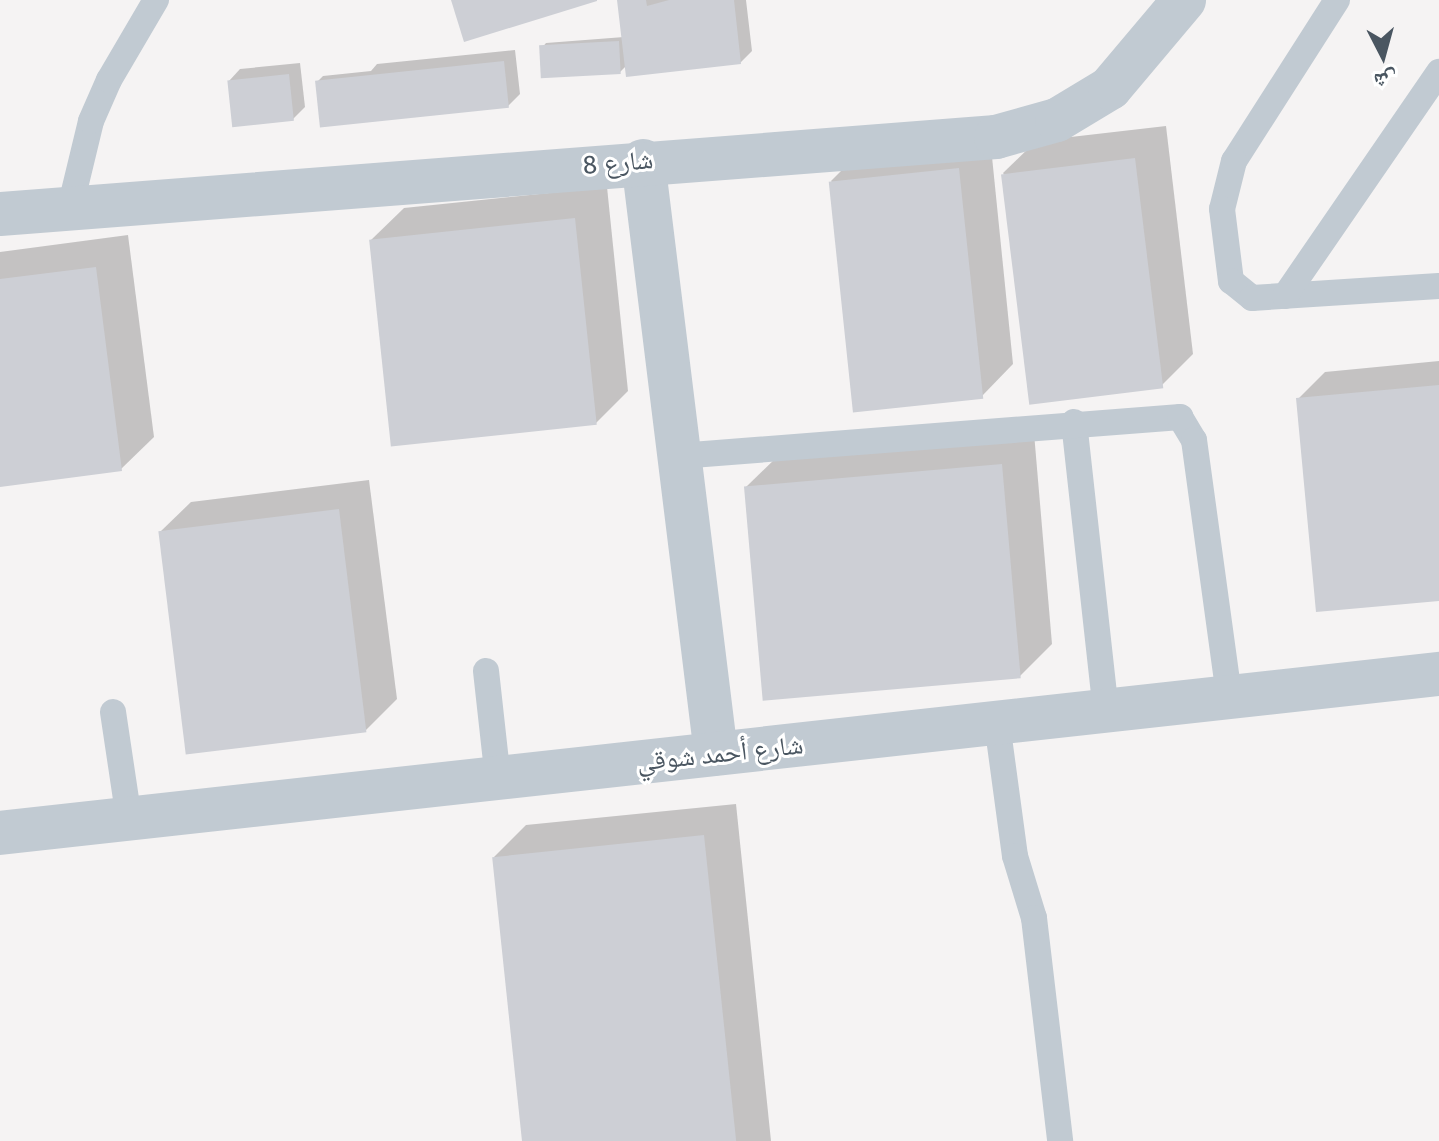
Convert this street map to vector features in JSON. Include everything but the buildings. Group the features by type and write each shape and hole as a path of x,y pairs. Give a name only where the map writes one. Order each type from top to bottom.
{"street":[{"name":"شارع 8","path":"0,214 643,161 980,138 1027,131 1085,106 1110,88 1184,0"},
{"path":"643,161 716,754"},
{"name":"شارع أحمد شوقي","path":"0,833 1439,674"}],"lane":[{"path":"70,208 91,121 109,80 156,0"},
{"path":"1337,0 1245,139 1226,185 1223,235 1231,281 1242,295 1285,296 1439,286"},
{"path":"1285,296 1439,72"},
{"path":"679,456 1171,415 1192,431 1229,697"},
{"path":"1074,422 1106,711"},
{"path":"486,671 498,779"},
{"path":"113,712 129,819"},
{"path":"997,723 1015,856 1034,918 1060,1141"}]}
